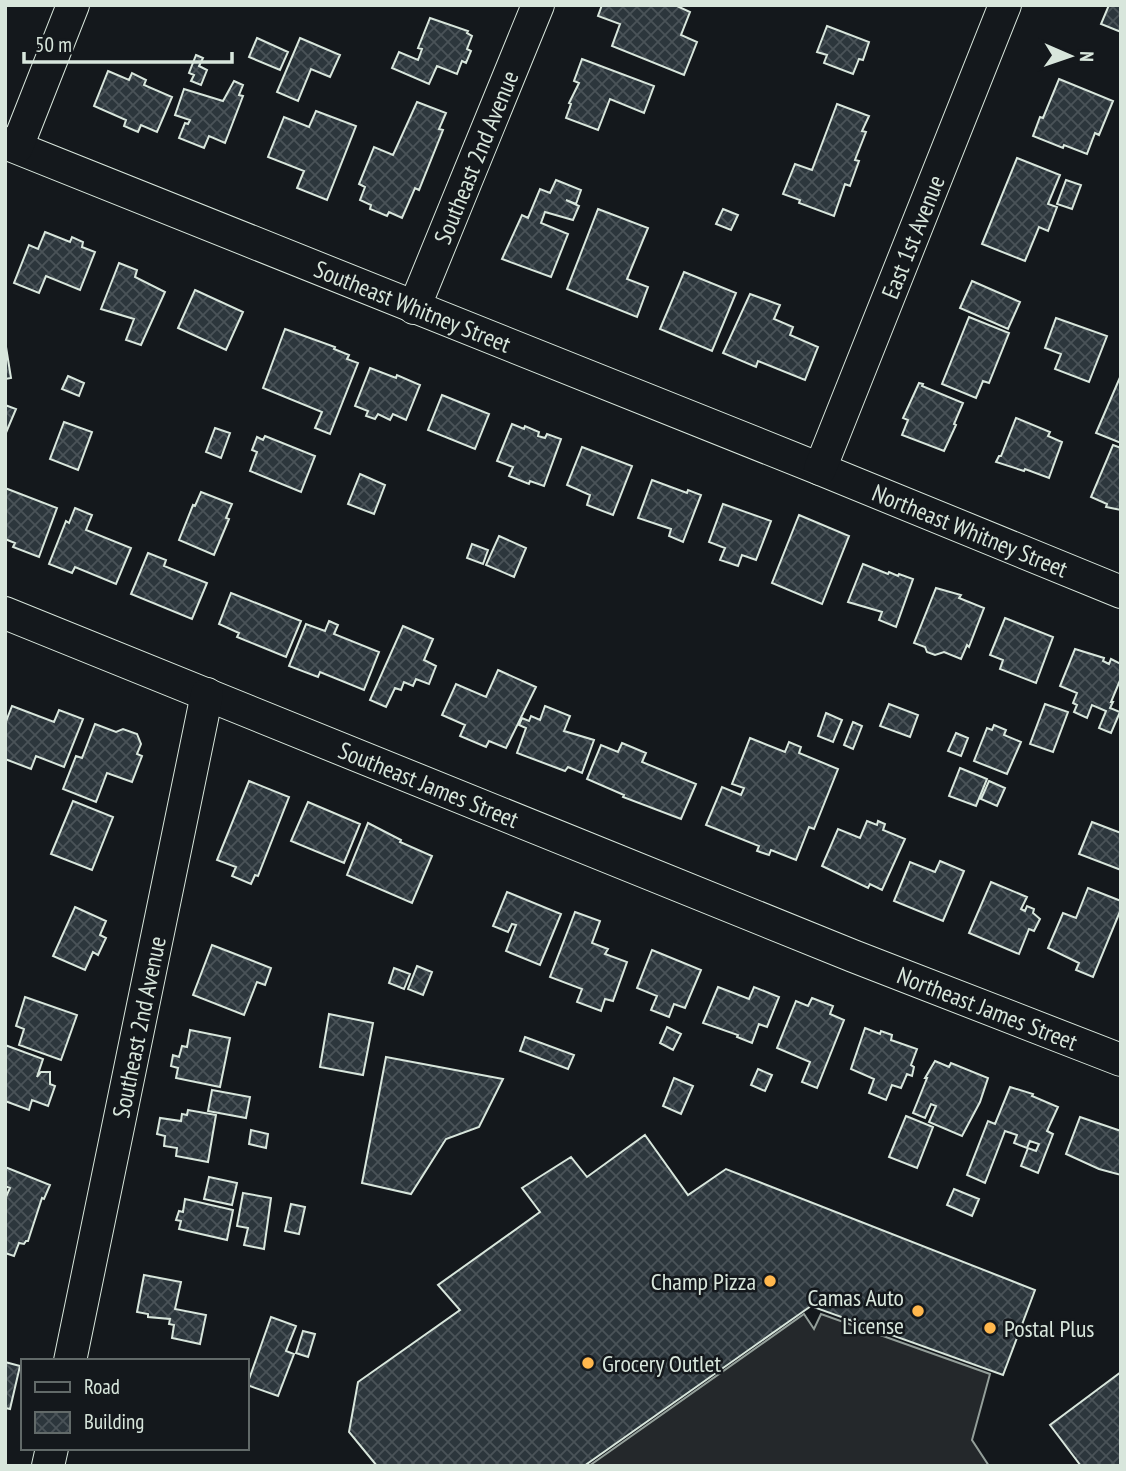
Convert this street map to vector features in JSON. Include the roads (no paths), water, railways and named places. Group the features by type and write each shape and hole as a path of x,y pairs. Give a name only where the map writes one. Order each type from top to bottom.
{"street":[{"path":"11,145 73,5"},
{"name":"Southeast 2nd Avenue","path":"414,308 538,5"},
{"name":"East 1st Avenue","path":"820,469 1005,5"},
{"name":"Southeast Whitney Street","path":"11,145 820,469"},
{"name":"Northeast Whitney Street","path":"820,469 1121,592"},
{"name":"Southeast James Street","path":"5,613 853,956"},
{"name":"Southeast 2nd Avenue","path":"70,1359 207,694"},
{"name":"Northeast James Street","path":"853,956 1121,1060"}],"place":[{"name":"Champ Pizza","path":"770,1281"},
{"name":"Camas Auto License","path":"918,1311"},
{"name":"Postal Plus","path":"990,1328"},
{"name":"Grocery Outlet","path":"588,1363"}]}
